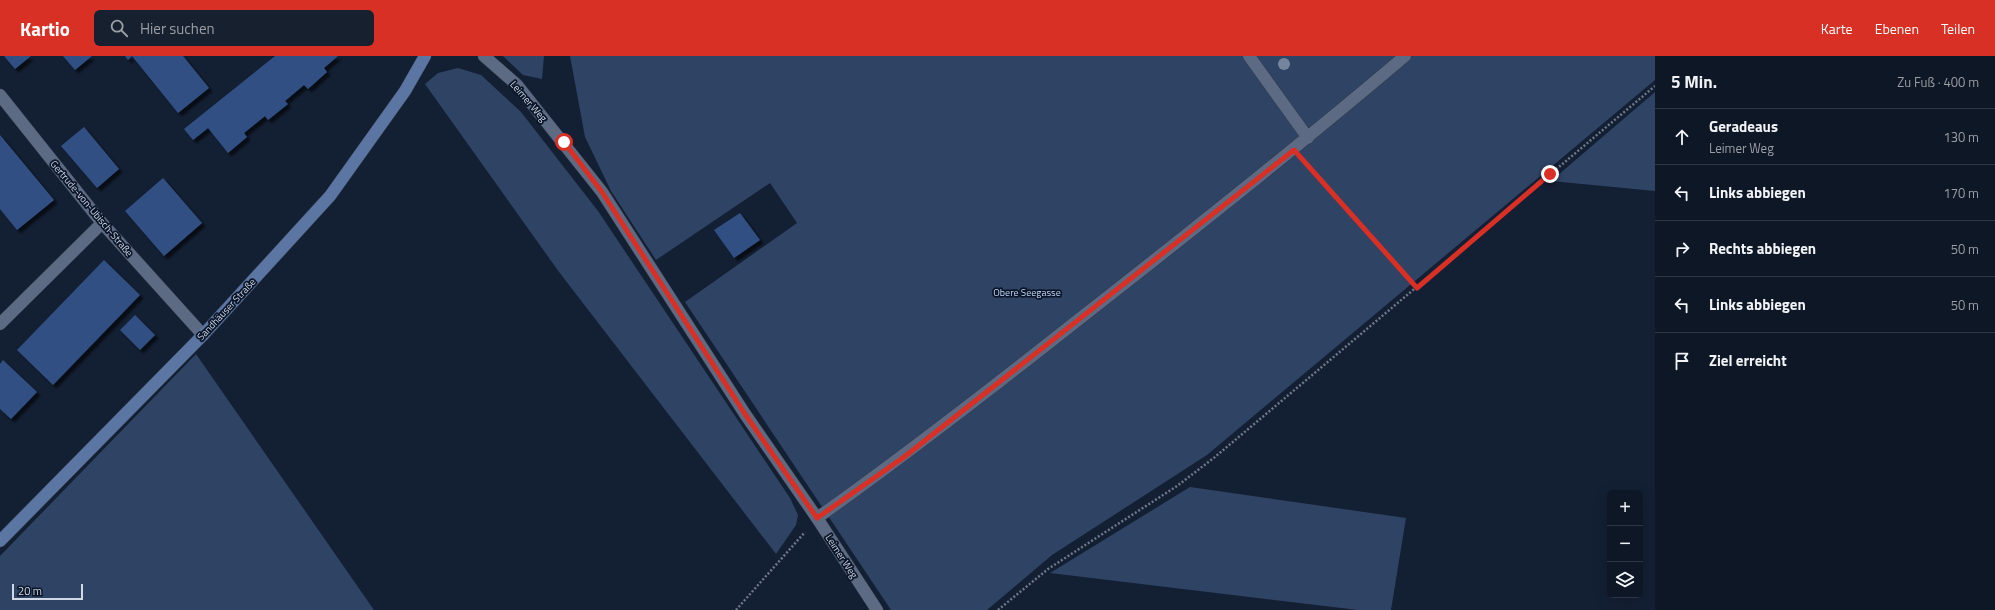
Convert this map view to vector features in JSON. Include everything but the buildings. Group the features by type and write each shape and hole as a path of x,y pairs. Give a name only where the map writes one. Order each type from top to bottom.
{"street":[{"name":"Sandhäuser Straße","path":"0,541 203,335 330,196 404,91 425,56"},
{"name":"Leimer Weg","path":"484,56 517,85 602,192 745,414 817,518 877,610"},
{"path":"1250,56 1308,138"},
{"path":"817,518 904,457 1294,150 1405,56"},
{"name":"Gertrude-von-Ubisch-Straße","path":"0,95 102,223 203,335"},
{"path":"0,324 102,223"}],"path":[{"path":"998,610 1048,569 1177,486 1215,457 1655,86"},
{"path":"1294,150 1417,288"},
{"path":"736,610 817,518"}],"green space":[{"path":"503,56 544,56 542,79 523,75"},
{"name":"Obere Seegasse","path":"570,56 1655,56 1655,80 1207,455 1052,555 987,610 891,610 685,302 797,223 770,183 656,260 611,191 585,137"},
{"path":"458,68 481,75 521,112 598,211 790,498 798,515 796,525 776,554 559,272 425,84 438,73"},
{"path":"1655,92 1655,191 1551,181"},
{"path":"196,354 374,610 0,610 0,556"},
{"path":"1190,487 1406,518 1391,610 1358,610 1050,573"}],"route":[{"path":"564,142 602,192 745,414 817,518 904,457 1294,150 1417,288 1550,174"}]}
